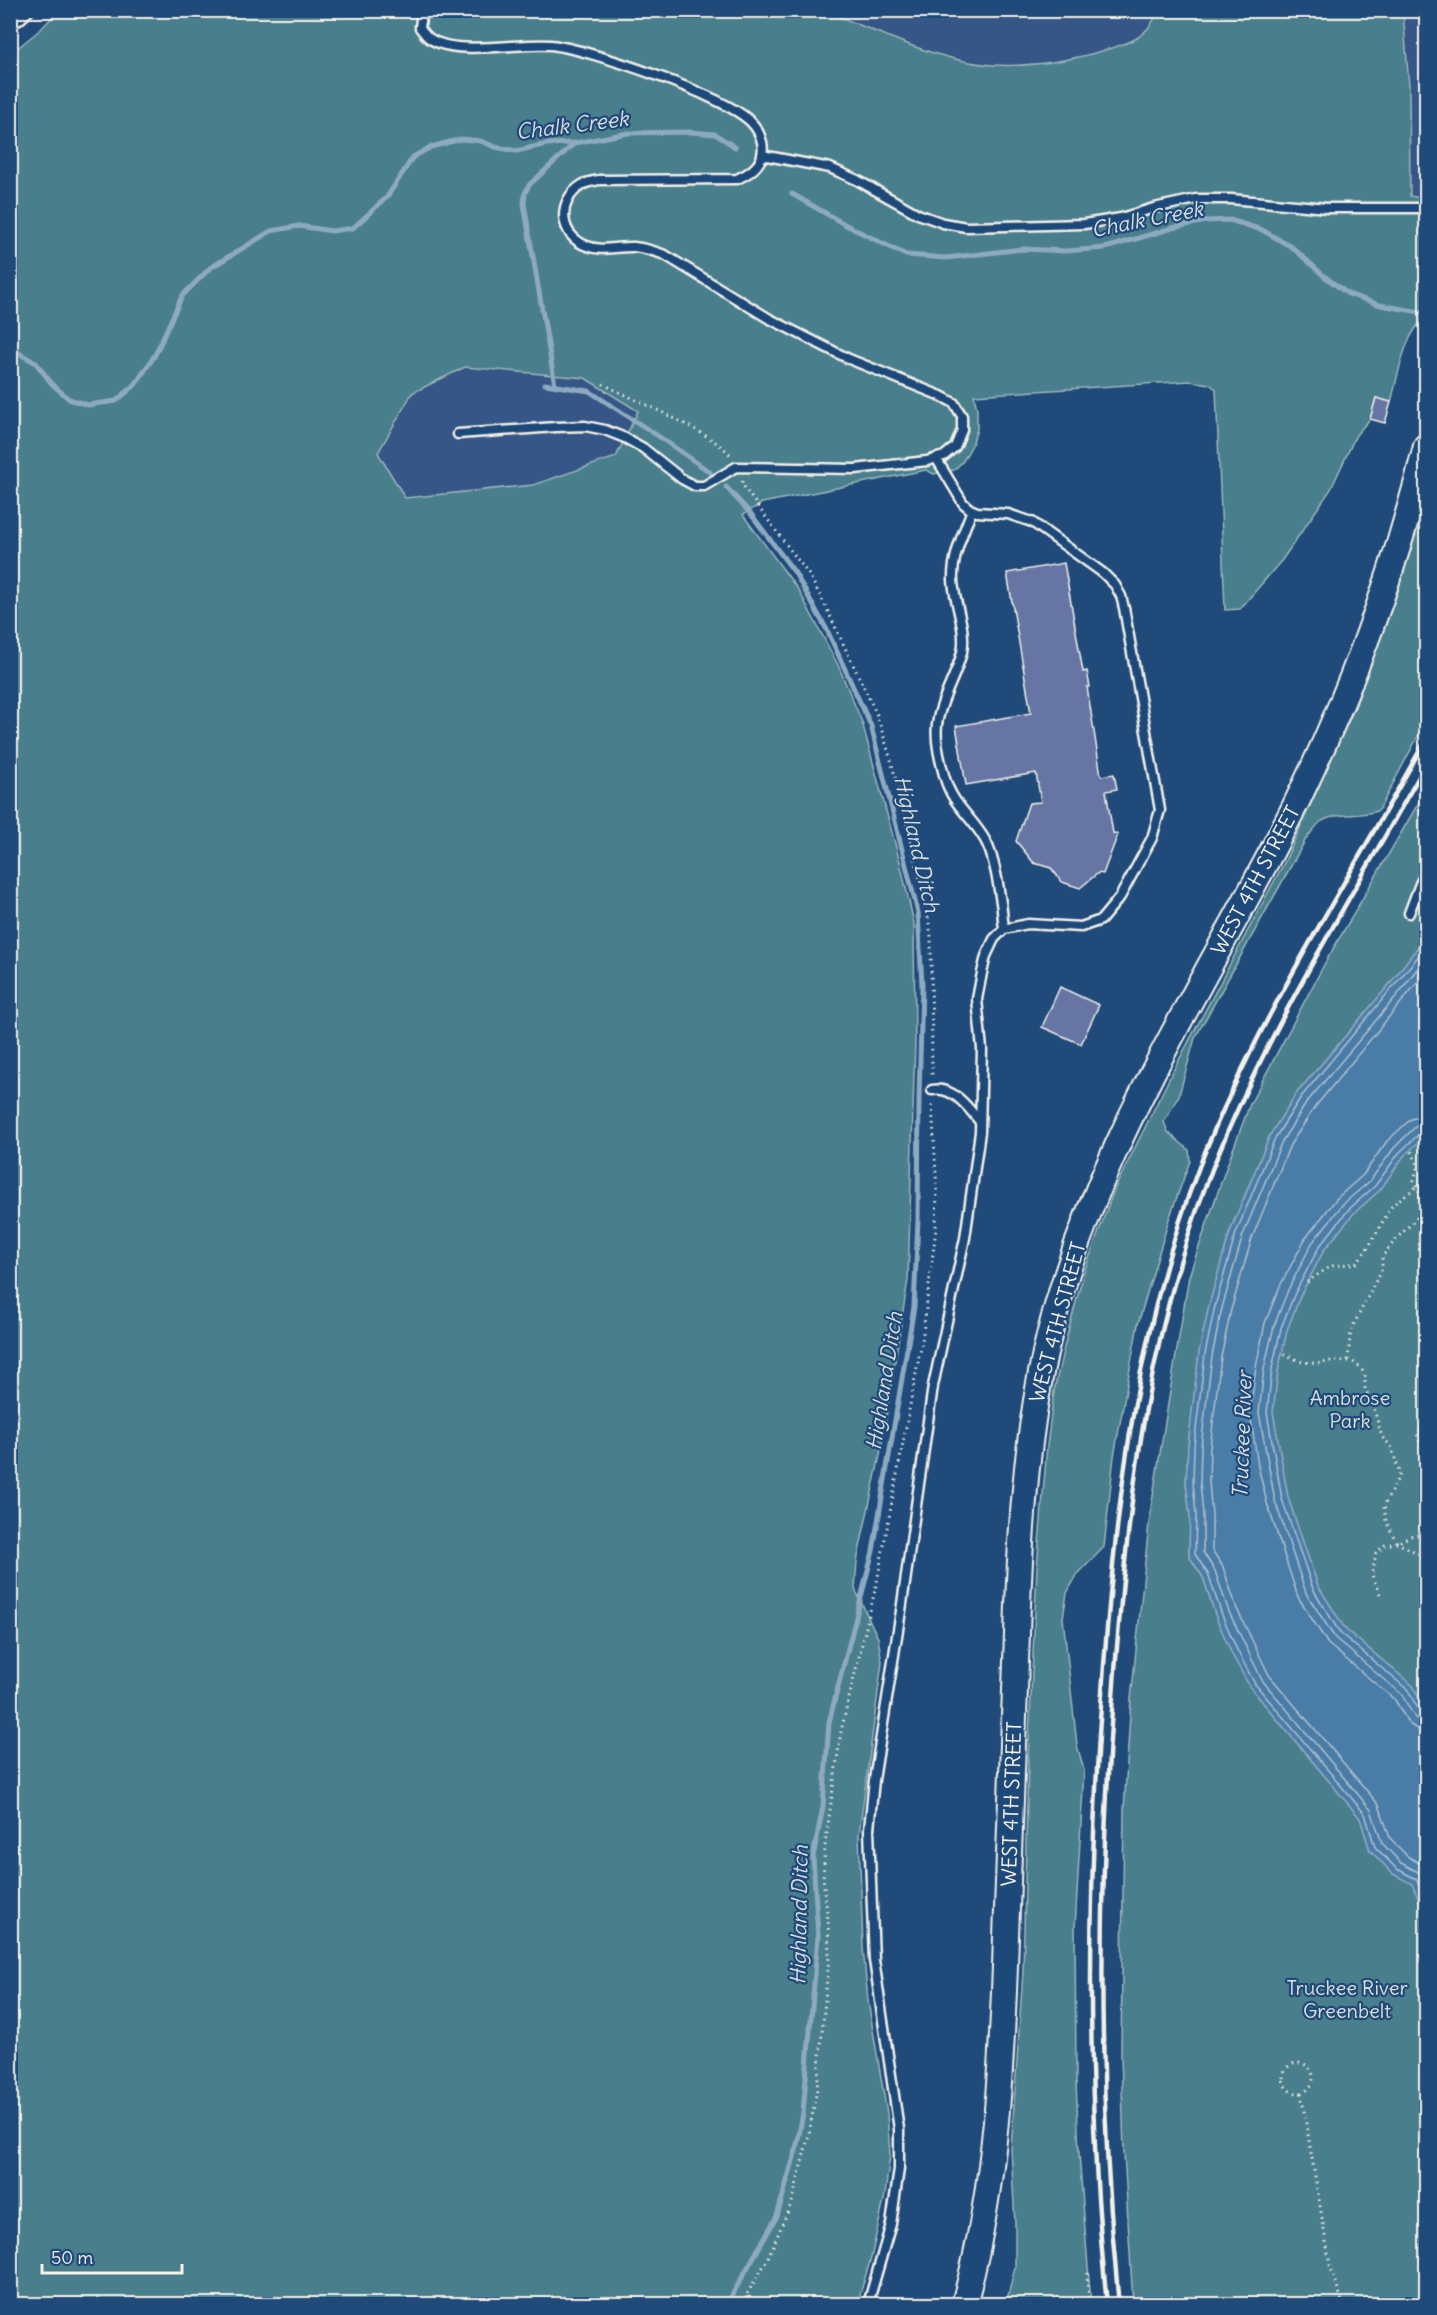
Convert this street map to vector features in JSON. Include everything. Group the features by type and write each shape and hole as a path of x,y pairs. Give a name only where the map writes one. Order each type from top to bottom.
{"main road":[{"name":"WEST 4TH STREET","path":"964,2304 984,2211 997,2122 1003,2035 1021,1521 1035,1407 1046,1349 1075,1247 1118,1142 1150,1077 1276,843 1344,695 1375,614 1401,535 1426,446"}],"lane":[{"path":"10,24 19,20 30,10"},
{"path":"422,10 420,28 430,39 445,45 463,48 552,45 644,72 692,89 722,103 750,121 760,134 763,147 761,162 750,173 737,179 599,180 582,184 569,196 563,210 564,224 574,237 587,246 601,249 633,247 650,249 665,255 768,318 849,359 954,403 962,416 962,430 955,447 944,456 855,469 736,467 704,486 695,486 682,479 643,448 605,430 585,426 458,434"},
{"path":"762,155 830,168 857,180 918,214 966,228 1084,224 1121,218 1196,199 1231,199 1328,208 1426,208"},
{"path":"868,2304 891,2224 899,2169 899,2129 874,1960 869,1829 874,1780 902,1611 933,1386 965,1238 980,1122 982,1049 977,999 986,956 994,939 1004,929 1028,924 1082,927 1101,920 1120,897 1152,838 1160,810 1124,608 1115,585 1091,563 1032,522 1008,514 972,510 963,503 936,458"},
{"path":"972,510 955,558 953,576 961,627 962,651 941,709 937,726 937,742 949,791 957,806 985,840 990,852 1004,929"},
{"path":"1409,913 1426,872"},
{"path":"932,1090 939,1088 950,1093 966,1104 980,1122"}],"path":[{"path":"603,384 726,449 745,489 809,575 877,715 891,760 926,904 931,936 932,1090 938,1191 936,1229 922,1341 877,1582 841,1731 824,1867 829,1956 817,2088 809,2134 792,2202 766,2262 741,2304"},
{"path":"1348,1360 1353,1326 1382,1269 1382,1257 1423,1212 1418,1187 1414,1180 1418,1165 1411,1150"},
{"path":"1307,1282 1331,1266 1356,1263 1374,1241 1394,1203 1426,1179"},
{"path":"1284,1354 1302,1362 1321,1364 1328,1361 1348,1360 1360,1367 1365,1375 1365,1389 1372,1402 1382,1437 1391,1446 1400,1474 1384,1506 1386,1521 1397,1543 1425,1557 1426,1546"},
{"path":"1426,1428 1417,1433 1426,1462 1422,1482 1426,1497"},
{"path":"1380,1594 1372,1575 1376,1554 1385,1545 1397,1543 1411,1536 1426,1534"},
{"path":"1292,2064 1306,2065 1314,2077 1308,2090 1301,2093 1288,2089 1284,2082 1283,2075 1286,2068 1292,2064"},
{"path":"1301,2093 1328,2255 1334,2282 1343,2304"},
{"path":"1087,2273 1089,2304"}],"shaded area":[{"path":"823,11 1158,11 1146,32 1129,43 1083,57 1034,64 991,65 958,59 910,45"},
{"path":"1403,11 1426,11 1426,199 1410,197 1409,87"},
{"path":"465,367 585,378 638,411 616,457 533,485 405,498 378,453 412,393"}],"green space":[{"path":"195,10 823,10 929,52 972,63 1007,65 1062,60 1089,55 1121,45 1143,34 1158,11 1403,11 1409,86 1410,196 1426,199 1426,291 1424,301 1427,307 1426,318 1418,325 1407,344 1391,402 1376,398 1370,419 1356,435 1331,489 1282,560 1240,609 1225,610 1216,389 1209,384 1190,381 974,395 977,429 972,445 963,461 954,470 934,474 926,470 762,503 743,515 799,591 838,665 862,722 914,923 915,1041 908,1280 880,1455 857,1561 855,1589 878,1638 882,1662 859,1834 863,1948 868,2001 887,2113 890,2155 885,2195 871,2258 857,2304 11,2304 10,54 41,29 58,11 179,11 186,18","holes":["465,367 585,378 638,411 616,457 533,485 405,498 378,453 412,393"]},
{"path":"1426,496 1426,721 1379,810 1329,818 1320,823 1306,839 1195,1038 1179,1095 1164,1122 1168,1132 1189,1150 1190,1161 1169,1219 1138,1324 1114,1456 1104,1547 1077,1575 1067,1593 1063,1618 1077,1745 1084,1770 1075,1928 1076,2081 1079,2154 1091,2304 1006,2304 1015,2267 1011,2149 1023,1972 1028,1759 1037,1568 1047,1446 1054,1391 1064,1347 1084,1272 1114,1190 1173,1071 1285,861 1355,707 1398,591"},
{"name":"Truckee River Greenbelt","path":"1426,790 1426,940 1420,944 1389,985 1296,1094 1270,1135 1230,1231 1209,1305 1199,1353 1186,1483 1190,1515 1189,1556 1203,1577 1216,1617 1250,1687 1360,1818 1370,1850 1393,1874 1412,1883 1426,1917 1426,2304 1133,2304 1121,2054 1124,1810 1131,1699 1150,1514 1189,1276 1250,1104 1326,961"},
{"name":"Ambrose Park","path":"1426,1135 1426,1713 1413,1686 1345,1629 1318,1586 1288,1498 1273,1412 1278,1371 1287,1330 1300,1296 1324,1250 1354,1213 1380,1190 1403,1157"}],"water":[{"name":"Truckee River","path":"1426,940 1426,1135 1403,1157 1380,1190 1354,1213 1324,1250 1300,1296 1287,1330 1278,1371 1273,1412 1288,1498 1318,1586 1345,1629 1413,1686 1426,1713 1426,1917 1412,1884 1393,1874 1370,1850 1360,1818 1250,1687 1216,1617 1203,1577 1189,1556 1190,1515 1186,1483 1199,1353 1209,1305 1230,1232 1270,1135 1296,1094 1389,985 1420,944"}],"building":[{"path":"1376,398 1391,402 1385,423 1370,419"},
{"path":"1064,563 1083,672 1087,671 1090,687 1087,687 1101,776 1114,774 1117,789 1106,791 1113,833 1118,834 1103,874 1098,873 1080,888 1062,882 1051,868 1034,863 1016,841 1029,803 1041,802 1036,773 966,785 956,726 1031,713 1007,573"},
{"path":"1060,987 1099,1005 1081,1044 1042,1027"}],"waterway":[{"name":"Chalk Creek","path":"10,348 36,363 52,384 69,399 88,405 116,401 135,385 155,355 182,296 210,268 271,231 299,226 332,231 353,228 387,197 413,157 431,147 461,139 481,141 495,147 516,151 547,144 575,143 628,133 691,132 715,134 735,147"},
{"path":"555,385 524,204 525,193 529,185 575,143"},
{"name":"Chalk Creek","path":"792,194 846,225 906,255 946,258 1022,249 1066,251 1105,248 1176,227 1206,221 1230,220 1262,230 1292,247 1348,294 1380,305 1426,313"},
{"name":"Highland Ditch","path":"545,384 589,391 710,472"},
{"name":"Highland Ditch","path":"726,487 751,514 795,573 827,630 871,726 918,913 922,985 918,1220 914,1307 873,1551 829,1722 823,1807 813,1857 818,1936 803,2113 796,2150 777,2216 727,2304"}],"railway":[{"path":"1107,2304 1095,2145 1092,2065 1094,1825 1109,1602 1124,1475 1146,1349 1160,1288 1178,1227 1199,1167 1223,1111 1276,1002 1426,739"},
{"path":"1119,2304 1106,2137 1103,2054 1102,1970 1106,1802 1123,1578 1137,1464 1157,1351 1187,1240 1228,1130 1253,1076 1308,971 1426,764"}]}
